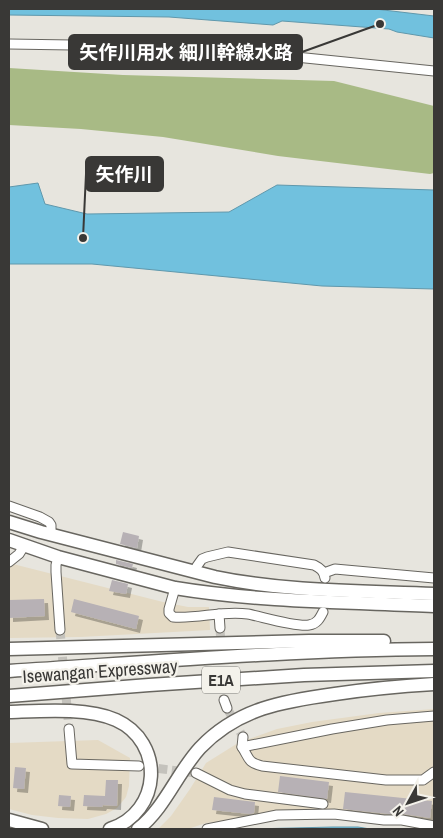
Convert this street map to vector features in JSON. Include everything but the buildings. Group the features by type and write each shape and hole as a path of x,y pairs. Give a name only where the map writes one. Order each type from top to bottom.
{"highway":[{"path":"9,522 235,581 284,587 434,594"},
{"path":"9,540 58,557 175,588 194,591 281,599 434,606"},
{"path":"9,649 309,641 434,643"},
{"name":"Isewangan Expressway","path":"9,671 308,652 434,649"},
{"name":"Isewangan Expressway","path":"9,696 294,675 434,671"},
{"path":"138,829 150,817 200,748 219,730 240,717 267,706 305,698 345,692 434,684"},
{"path":"9,712 79,712 104,715 124,724 140,739 146,749 152,770 149,790 145,800 132,816 124,823 110,829"},
{"path":"9,820 42,829"}],"street":[{"path":"9,44 72,45 276,55 434,71"},
{"path":"9,506 46,519 51,525 51,534"},
{"path":"9,562 19,554 24,546"},
{"path":"196,571 202,559 228,552 314,566 318,567 325,576 335,569 434,578"},
{"path":"58,557 56,572 60,630"},
{"path":"175,588 168,612 176,617 234,613 308,625 318,621 323,612"},
{"path":"219,614 220,628"},
{"path":"434,716 387,720 243,742 248,760 262,766 386,780 423,780 434,772"},
{"path":"69,729 72,764 140,766"},
{"path":"196,772 230,790 244,794 324,804"},
{"path":"207,829 277,815 324,814 402,820 434,826"}],"shaded area":[{"path":"9,563 163,602 188,607 209,607 210,630 81,637 9,638"},
{"path":"434,709 434,822 331,816 247,819 206,823 188,829 158,829 171,816 206,763 238,743 277,729 312,722 379,713"},
{"path":"98,740 130,758 129,786 126,797 117,808 106,814 88,819 32,815 9,809 9,743"}],"green space":[{"path":"9,68 123,75 334,81 434,106 434,173 278,156 163,137 81,129 9,125"}],"water":[{"path":"9,9 375,9 434,16 434,38 389,29 282,21 273,25 169,17 9,15"},
{"path":"38,183 45,204 87,214 229,212 277,185 434,190 434,289 322,286 92,264 9,264 9,187"},
{"path":"333,827 370,829 252,829"}],"tunnel":[{"path":"220,628 224,700"},
{"path":"60,630 69,729"},
{"path":"227,708 243,737"},
{"path":"145,767 196,773"}],"place":[{"name":"矢作川用水 細川幹線水路","path":"380,24"},
{"name":"矢作川","path":"83,238"}]}
